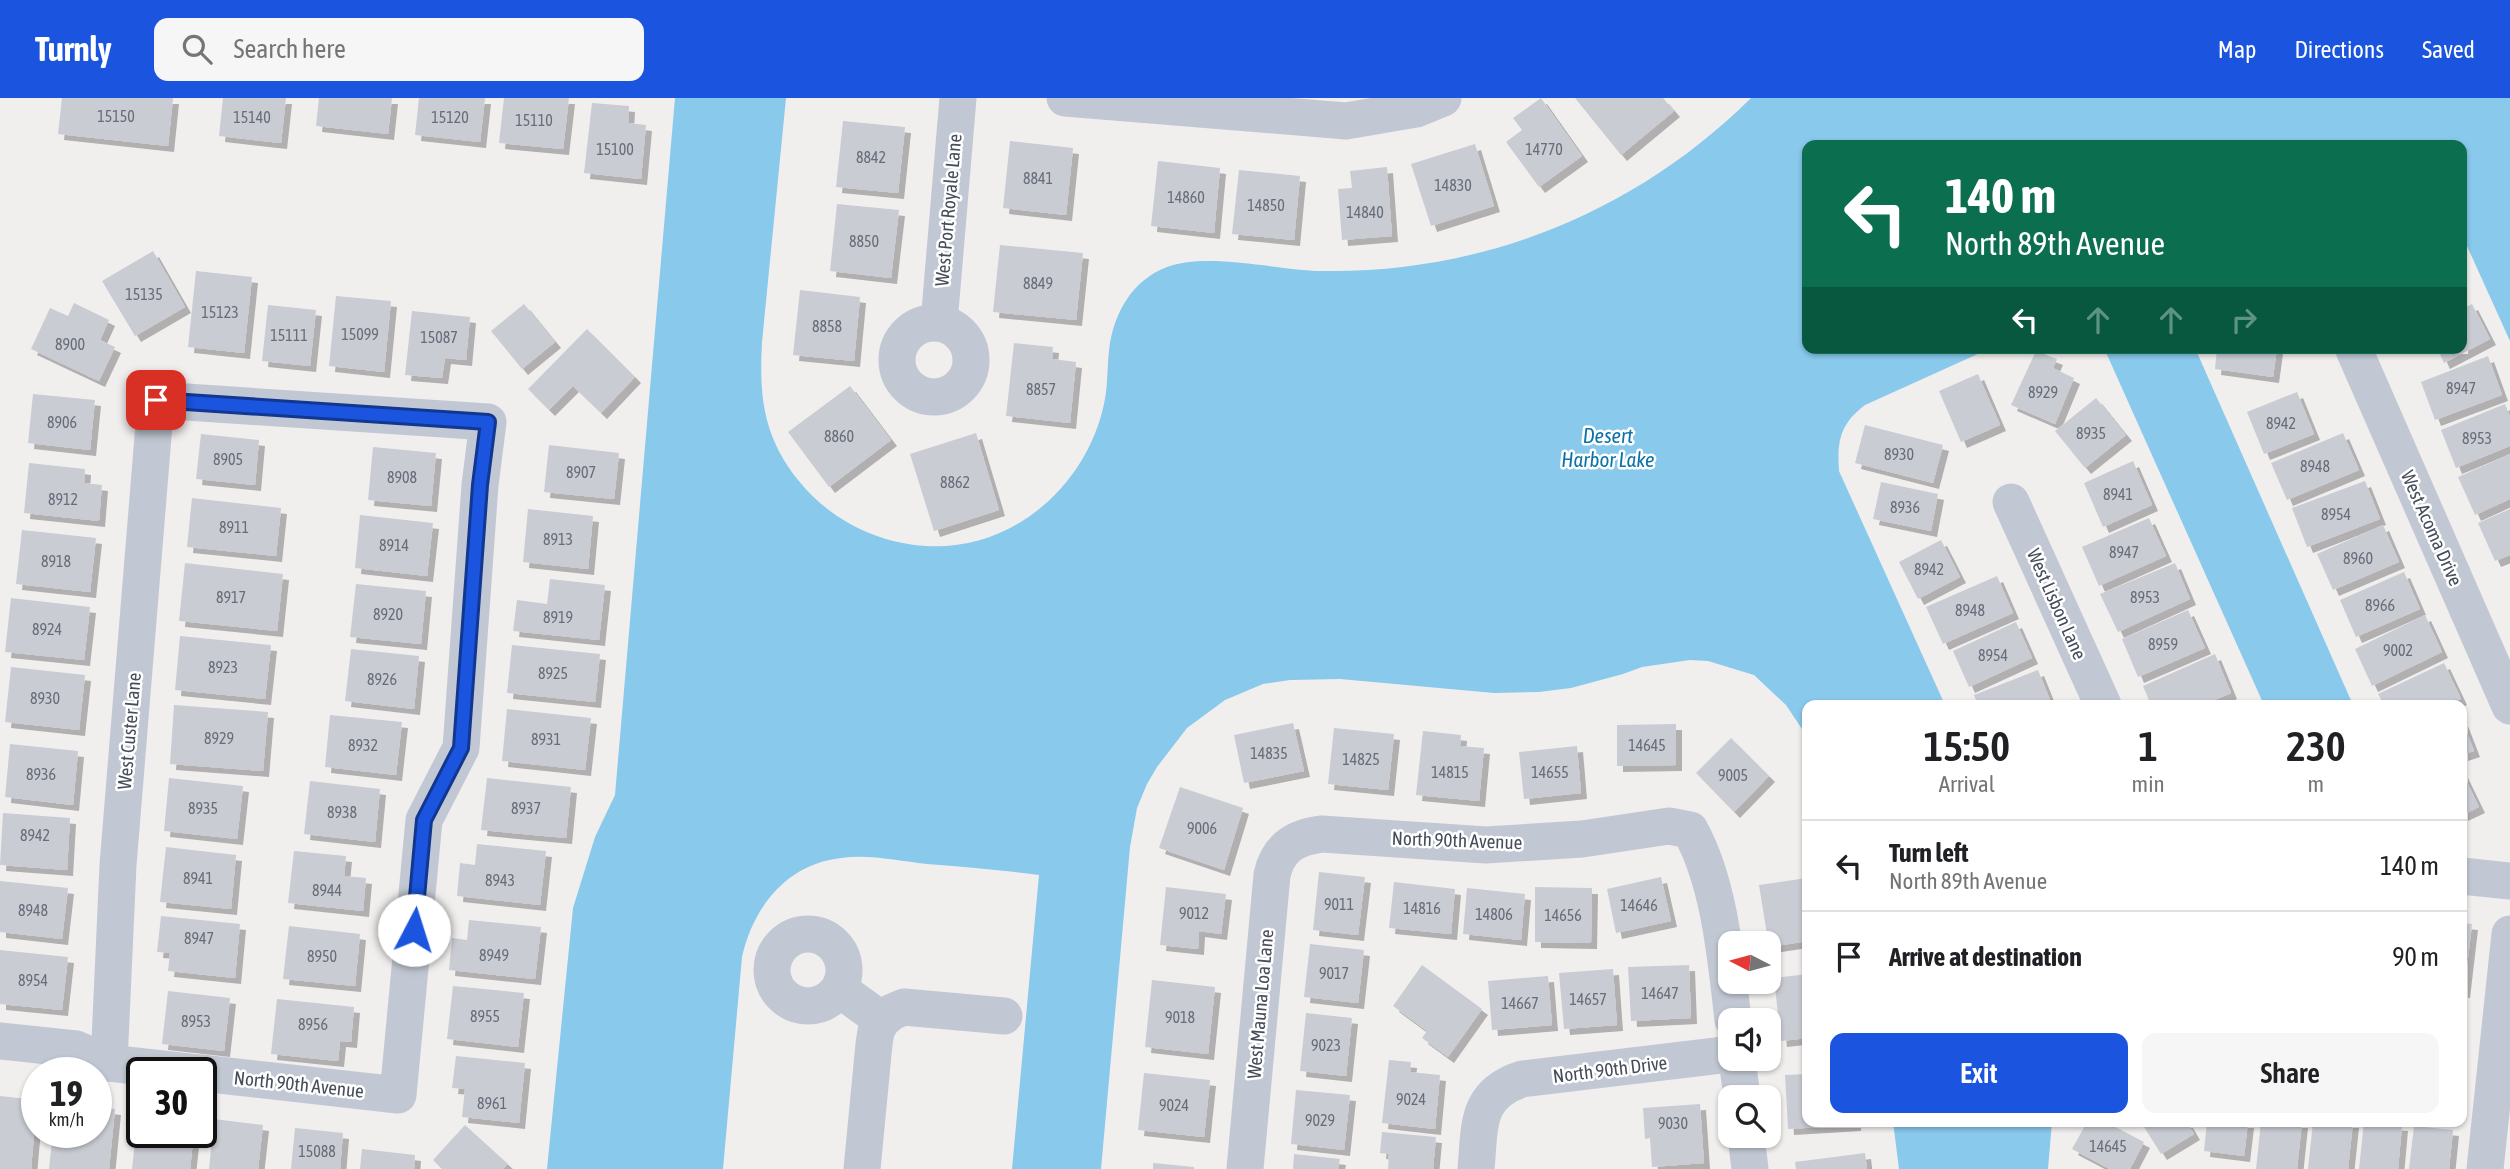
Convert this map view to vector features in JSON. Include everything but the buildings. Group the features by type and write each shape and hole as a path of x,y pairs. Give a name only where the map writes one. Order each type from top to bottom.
{"street":[{"name":"West Port Royale Lane","path":"939,323 958,98"},
{"path":"1065,98 1346,121 1416,109 1443,98"},
{"name":"West Acoma Drive","path":"2356,354 2510,706"},
{"name":"West Custer Lane","path":"108,1057 118,865 156,400 488,422 480,485 461,748 424,820 398,1096"},
{"name":"West Lisbon Lane","path":"2011,502 2101,700"},
{"name":"North 90th Avenue","path":"1289,844 1299,838 1322,834 1486,845 1583,839 1669,826 1690,830 1702,852 1724,943 1732,1008"},
{"name":"West Mauna Loa Lane","path":"1245,1169 1272,875 1279,854 1289,844"},
{"path":"2467,877 2510,881"},
{"path":"2485,1169 2510,934"},
{"path":"839,989 882,1020"},
{"path":"862,1169 874,1044 876,1031 882,1020 904,1007 1004,1016"},
{"name":"North 90th Avenue","path":"0,1041 76,1049 94,1057"},
{"name":"North 90th Drive","path":"1476,1169 1484,1109 1493,1093 1505,1085 1522,1079 1718,1056"},
{"name":"North 90th Avenue","path":"217,1075 398,1096"},
{"path":"1747,1148 1750,1169"}],"water":[{"name":"Desert Harbor Lake","path":"675,98 786,98 762,342 761,380 770,431 786,464 810,494 824,506 872,534 907,544 926,546 958,545 988,538 1041,508 1062,487 1081,462 1095,434 1104,404 1111,337 1120,312 1134,290 1155,273 1167,267 1202,261 1321,271 1381,269 1440,261 1498,248 1554,228 1607,204 1658,174 1706,138 1751,98 2510,98 2510,341 2467,246 2467,140 1802,140 1802,354 1978,354 1865,405 1845,426 1839,451 1839,471 1943,700 1802,700 1802,729 1786,705 1754,675 1708,661 1690,660 1642,667 1571,688 1539,692 1494,693 1340,679 1290,680 1263,684 1225,700 1187,728 1157,767 1137,808 1130,847 1101,1169 1012,1169 1039,875 862,857 841,858 804,869 775,891 755,921 742,957 723,1169 547,1169 573,908 595,837 615,795"},
{"path":"2107,354 2198,354 2351,700 2262,700"},
{"path":"1894,1127 2052,1127 2048,1169 1899,1169"}],"route":[{"path":"156,400 488,422 480,485 461,748 424,820 414,930"}]}
